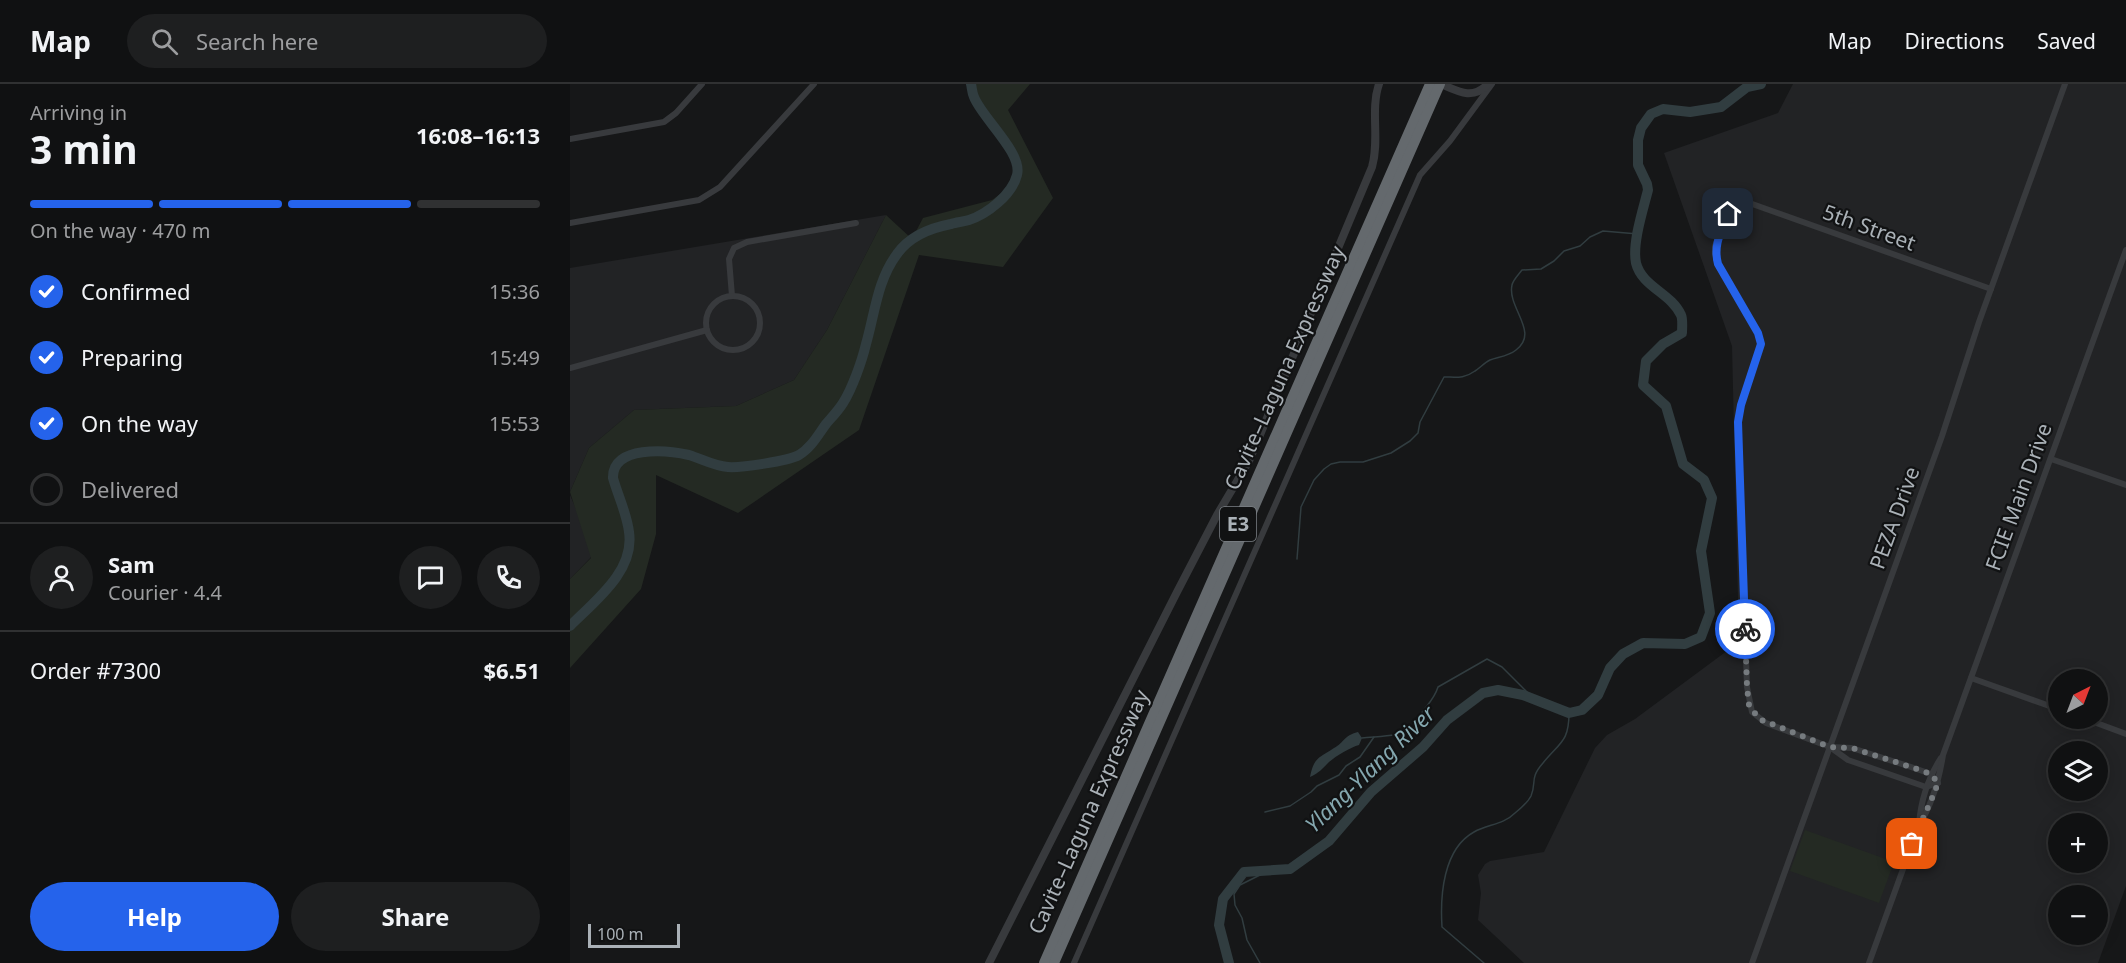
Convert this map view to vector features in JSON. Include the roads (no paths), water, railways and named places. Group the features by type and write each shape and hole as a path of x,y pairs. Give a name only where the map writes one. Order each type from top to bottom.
{"highway":[{"name":"Cavite–Laguna Expressway","path":"1044,963 1430,84"},
{"name":"Cavite–Laguna Expressway","path":"1054,963 1441,84"}],"street":[{"path":"570,139 664,122 676,113 702,84"},
{"path":"570,223 699,200 712,194 814,84"},
{"path":"989,963 1217,515 1249,461 1372,167 1376,141 1376,102 1379,84"},
{"path":"1441,84 1473,94 1481,92 1490,84"},
{"path":"1074,963 1420,176 1450,141 1490,84"},
{"name":"PEZA Drive","path":"1752,963 1942,436 1991,289 2065,84"},
{"name":"5th Street","path":"1830,747 1766,723 1752,712 1749,705 1738,422 1741,405 1761,344 1758,333 1718,264 1715,246 1731,206 1741,200 1991,289"},
{"path":"732,296 729,259 734,248 747,242 856,224"},
{"name":"FCIE Main Drive","path":"1869,963 1919,825 1929,810 1938,783 1943,755 2126,250"},
{"path":"732,296 749,302 756,309 760,326 752,343 735,350 717,345 711,339 706,322 711,307 724,297 732,296"},
{"path":"570,368 707,330"},
{"path":"2051,459 2126,485"},
{"path":"1971,678 2048,705"},
{"path":"2108,727 2126,734"},
{"path":"1830,747 1852,748 1931,774 1938,783 1926,787 1848,760 1830,747"},
{"name":"FCIE Main Drive","path":"1919,825 1920,808 1926,787 1943,755"}],"waterway":[{"path":"570,626 601,596 620,572 626,560 629,546 628,525 613,478 615,467 621,460 642,452 655,451 689,455 718,465 734,467 764,464 799,455 811,445 839,409 850,390 862,358 881,286 897,254 921,234 935,228 969,220 983,213 998,203 1010,190 1017,175 1014,156 978,105 971,84"},
{"name":"Ylang-Ylang River","path":"1229,963 1219,925 1223,899 1244,872 1290,869 1329,841 1371,792 1423,747 1447,720 1483,693 1498,690 1523,695 1569,713 1582,710 1598,695 1610,668 1623,654 1643,643 1685,644 1701,637 1710,613 1701,551 1712,498 1704,480 1683,464 1666,406 1643,385 1646,361 1663,344 1682,333 1682,317 1671,301 1644,278 1636,263 1637,236 1648,190 1638,165 1638,140 1641,128 1651,114 1663,109 1690,112 1721,107 1747,87 1761,84"},
{"path":"1297,559 1301,507 1314,480 1324,469 1331,464 1363,462 1391,453 1410,441 1418,433 1420,422 1444,377 1467,375 1490,360 1513,352 1523,343 1524,328 1512,294 1513,283 1522,270 1541,269 1564,251 1580,246 1590,237 1603,231 1638,234"},
{"path":"1362,738 1396,734 1414,727 1438,687 1487,659 1502,667 1530,695 1547,705"},
{"path":"1484,963 1442,927 1443,888 1450,861 1464,840 1474,832 1506,820 1528,801 1533,791 1536,773 1565,736 1569,713"},
{"path":"1265,812 1290,806 1317,786 1339,775 1346,766 1360,757 1374,737"},
{"path":"1260,963 1247,940 1242,918 1235,905 1234,894 1240,885 1270,870"}]}
